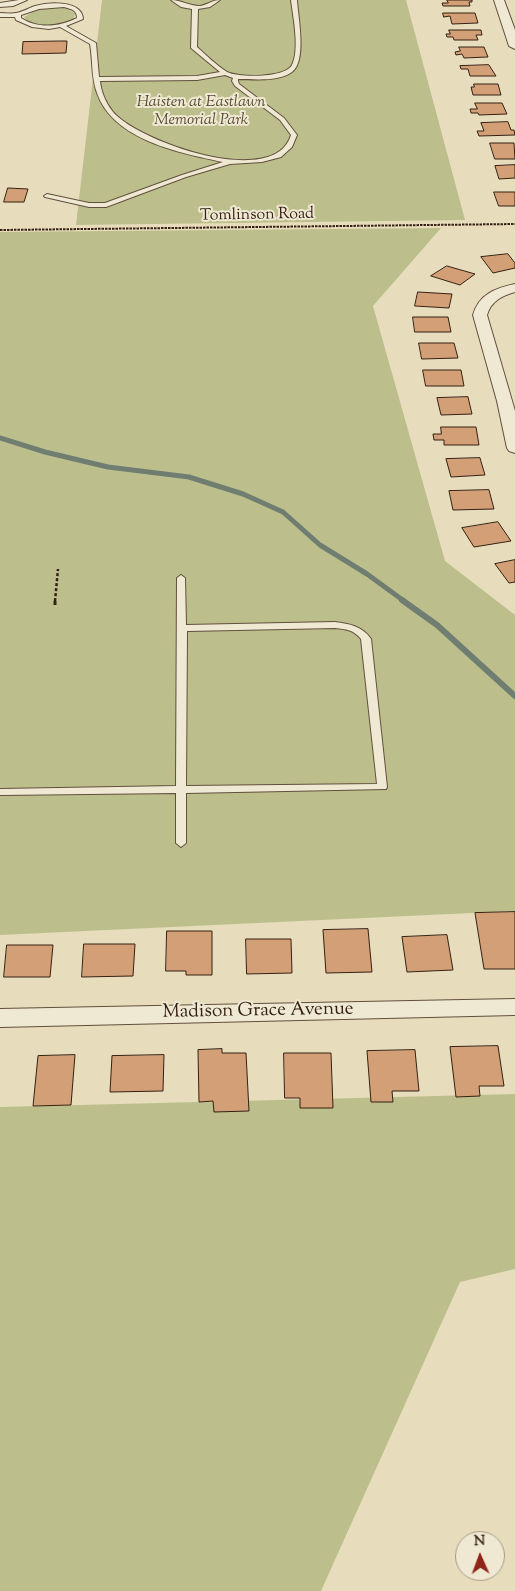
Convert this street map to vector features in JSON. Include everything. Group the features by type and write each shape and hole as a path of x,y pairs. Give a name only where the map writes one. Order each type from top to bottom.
{"street":[{"path":"499,0 515,46"},
{"path":"515,288 490,298 481,309 480,315 510,401 515,448"},
{"name":"Madison Grace Avenue","path":"0,1018 515,1007"}],"lane":[{"path":"0,5 24,0"},
{"path":"174,0 184,6 196,7 211,5 217,0"},
{"path":"196,7 194,48 225,73 236,77 275,76 290,72 296,67 298,54 294,0"},
{"path":"0,15 18,15 37,8 56,5 79,11 80,19 62,26"},
{"path":"18,15 18,19 29,24 62,26 93,42 96,54 96,79 102,101 115,118 142,136 175,149 230,162"},
{"path":"96,79 197,78 225,73"},
{"path":"47,196 89,205 106,205 184,176 230,162 250,161 279,154 290,146 294,134 282,119 238,85 235,80 236,77"},
{"path":"180,578 182,628 181,843"},
{"path":"0,792 382,787 366,639 363,634 352,627 336,625 182,628"}],"path":[{"name":"Tomlinson Road","path":"0,230 515,224"},
{"path":"55,605 58,569"}],"green space":[{"name":"Haisten at Eastlawn Memorial Park","path":"102,0 406,0 465,220 76,225"},
{"path":"60,7 68,9 75,14 73,19 54,25 40,25 28,21 24,17 36,10"},
{"path":"441,228 373,306 445,561 515,615 515,911 0,935 0,232"},
{"path":"515,1094 515,1269 460,1282 321,1591 0,1591 0,1107"}],"building":[{"path":"447,0 472,0 472,2 469,2 470,6 443,6 442,3 448,3"},
{"path":"443,13 475,13 478,23 452,24 450,16 444,17"},
{"path":"449,30 481,30 482,35 476,35 478,40 454,40 453,37 447,37 446,34 450,34"},
{"path":"67,41 66,53 22,54 23,42"},
{"path":"459,47 484,47 488,57 464,58 462,54 456,55 455,52 460,51"},
{"path":"489,65 496,76 470,76 468,69 461,69 460,66"},
{"path":"474,84 498,84 501,95 473,95 471,87 474,87"},
{"path":"475,103 502,103 507,114 479,115 478,113 471,113 470,109 477,109"},
{"path":"508,122 515,135 479,136 477,131 484,131 481,123"},
{"path":"490,143 514,143 515,159 495,159"},
{"path":"515,165 515,178 499,179 495,166"},
{"path":"8,188 28,189 24,202 4,202"},
{"path":"494,192 515,192 515,206 499,206"},
{"path":"508,254 515,263 515,268 493,273 481,257"},
{"path":"447,266 475,274 460,285 431,276"},
{"path":"418,292 452,294 449,308 415,306"},
{"path":"413,317 448,317 451,332 415,332"},
{"path":"419,343 454,343 458,358 422,359"},
{"path":"423,370 461,370 464,386 426,386"},
{"path":"468,397 472,414 441,415 437,398"},
{"path":"441,427 476,427 479,445 444,445 444,440 434,440 433,434 441,434"},
{"path":"480,458 485,475 451,477 446,459"},
{"path":"489,490 494,509 453,510 449,491"},
{"path":"498,522 511,541 474,547 462,528"},
{"path":"515,560 515,582 509,583 495,564"},
{"path":"515,912 515,969 484,969 475,913"},
{"path":"368,929 372,972 326,973 323,930"},
{"path":"167,931 212,931 212,975 186,975 186,971 166,971"},
{"path":"447,935 453,970 407,972 402,937"},
{"path":"246,939 291,939 292,973 247,974"},
{"path":"84,944 135,944 133,976 82,977"},
{"path":"7,945 53,945 50,977 4,977"},
{"path":"498,1046 504,1086 479,1086 480,1096 456,1097 450,1047"},
{"path":"222,1049 222,1053 246,1053 249,1111 214,1112 213,1101 199,1102 198,1050"},
{"path":"415,1050 419,1091 392,1091 393,1102 371,1102 367,1051"},
{"path":"284,1053 331,1053 333,1108 300,1108 300,1098 285,1098"},
{"path":"75,1055 71,1105 33,1106 38,1056"},
{"path":"164,1055 163,1091 110,1092 112,1056"}],"waterway":[{"path":"0,438 45,452 108,467 189,477 243,494 283,512 320,545 367,574 404,601"},
{"path":"402,600 437,625 515,696"}]}
